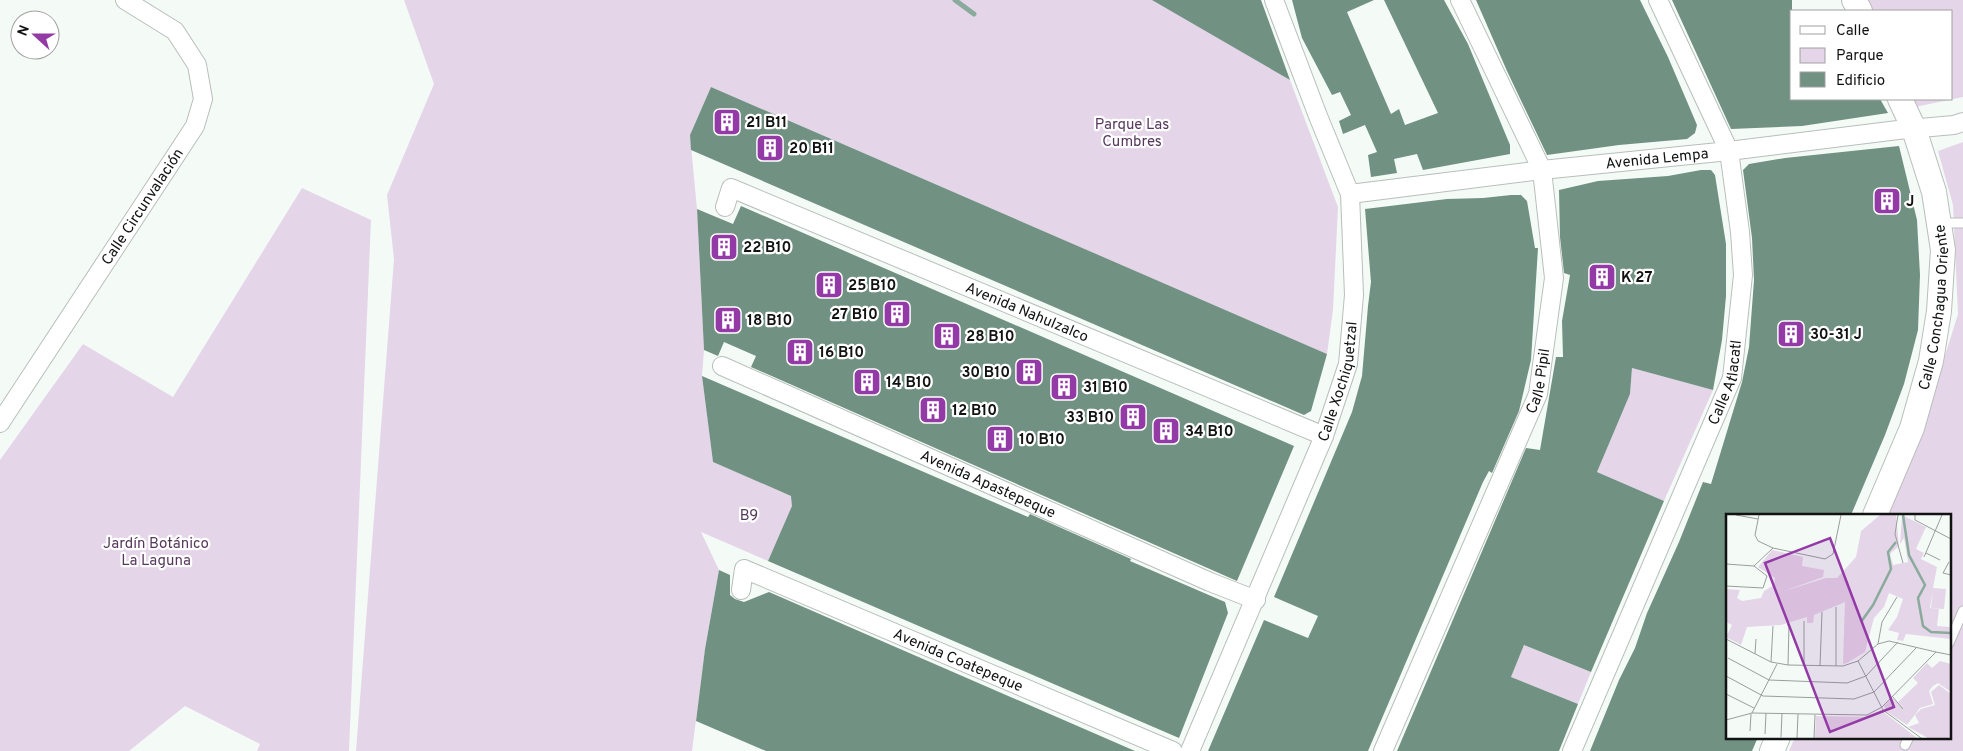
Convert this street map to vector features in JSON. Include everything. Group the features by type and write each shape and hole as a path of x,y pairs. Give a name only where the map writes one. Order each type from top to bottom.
{"main road":[{"name":"Calle Conchagua Oriente","path":"1874,514 1912,428 1931,361 1939,311 1943,250 1934,192 1914,128 1900,100"},
{"path":"1772,751 1778,738"}],"street":[{"name":"Calle Circunvalación","path":"0,423 195,126 204,99 197,65 176,31 125,0"},
{"name":"Calle Xochiquetzal","path":"1190,751 1256,600 1324,436 1348,364 1354,295 1350,194 1274,0"},
{"name":"Calle Pipil","path":"1384,751 1538,394 1554,278 1542,170 1460,0"},
{"name":"Calle Atlacatl","path":"1572,751 1732,378 1743,275 1740,232 1729,151 1658,0"},
{"name":"Avenida Lempa","path":"1350,194 1542,170 1954,125 1963,122"},
{"name":"Avenida Nahulzalco","path":"724,207 731,188 1324,436"},
{"name":"Avenida Apastepeque","path":"722,366 1210,582 1256,600"},
{"name":"Avenida Coatepeque","path":"741,590 744,569 1173,751"}],"lane":[{"path":"1939,223 1963,223"},
{"path":"1950,641 1963,611"}],"green space":[{"path":"404,0 1155,0 1290,80 1338,207 1333,310 1327,354 711,87 690,135 697,209 704,350 702,376 713,462 796,498 768,561 701,532 719,570 705,649 692,751 356,751 394,259 387,195 434,84"},
{"path":"1865,0 1963,0 1963,97 1953,99 1953,10 1870,10"},
{"path":"1912,100 1949,100 1915,107"},
{"path":"1963,142 1963,751 1789,751 1795,738 1950,738 1950,514 1886,514 1921,432 1958,314 1953,205 1938,151"},
{"name":"Jardín Botánico La Laguna","path":"302,188 371,220 349,751 257,751 260,744 185,706 129,751 0,751 0,460 83,344 173,397"},
{"path":"1632,368 1713,390 1664,501 1597,472 1630,394"},
{"path":"1524,645 1591,672 1578,704 1511,677"}],"building":[{"path":"1152,0 1261,0 1290,80"},
{"path":"1292,0 1374,0 1347,12 1391,114 1399,109 1405,125 1438,113 1384,0 1444,0 1468,44 1510,145 1510,154 1423,170 1417,154 1394,159 1397,173 1371,177 1368,155 1377,152 1365,125 1343,134 1339,121 1351,115 1340,92 1332,95 1302,38"},
{"path":"1476,0 1640,0 1668,57 1697,125 1695,133 1687,139 1619,145 1547,155"},
{"path":"1672,0 1792,0 1792,10 1790,10 1790,100 1881,100 1888,113 1802,126 1731,129"},
{"path":"711,87 1327,354 1311,411 1304,415 691,150 690,135"},
{"path":"1899,146 1917,220 1920,275 1918,330 1904,384 1885,435 1851,514 1726,514 1726,738 1758,738 1752,751 1590,751 1619,680 1635,648 1647,613 1679,542 1703,482 1711,484 1742,382 1749,347 1754,280 1752,238 1743,170 1749,164 1785,158"},
{"path":"1711,170 1715,175 1726,244 1726,296 1722,340 1713,390 1632,368 1630,394 1597,472 1664,501 1591,672 1524,645 1511,677 1578,704 1559,751 1397,751 1526,448 1540,450 1556,357 1563,357 1562,321 1570,275 1564,273 1560,237 1559,190 1598,181 1668,176"},
{"path":"1521,195 1527,201 1535,248 1538,248 1531,360 1519,411 1492,473 1489,471 1483,482 1368,751 1208,751 1264,620 1308,638 1318,616 1274,597 1352,412 1362,376 1371,282 1365,209 1447,199"},
{"path":"741,206 1294,446 1237,581 751,367 756,356 724,342 718,356 704,350 697,209 733,224"},
{"path":"702,376 1028,517 1030,514 1131,559 1130,561 1225,602 1228,613 1179,738 768,561 792,506 791,496 713,462"},
{"path":"719,570 730,575 730,595 735,599 744,602 769,592 1135,751 766,751 696,721 705,649"}],"waterway":[{"path":"955,0 974,14"}],"place":[{"name":"21 B11","path":"727,122"},
{"name":"20 B11","path":"770,148"},
{"name":"J","path":"1887,201"},
{"name":"22 B10","path":"724,247"},
{"name":"K 27","path":"1602,277"},
{"name":"25 B10","path":"829,285"},
{"name":"27 B10","path":"897,314"},
{"name":"18 B10","path":"728,320"},
{"name":"30-31 J","path":"1791,334"},
{"name":"28 B10","path":"947,336"},
{"name":"16 B10","path":"800,352"},
{"name":"30 B10","path":"1029,372"},
{"name":"14 B10","path":"867,382"},
{"name":"31 B10","path":"1064,387"},
{"name":"12 B10","path":"933,410"},
{"name":"33 B10","path":"1133,417"},
{"name":"34 B10","path":"1166,431"},
{"name":"10 B10","path":"1000,439"}],"park label":[{"name":"Parque Las Cumbres","path":"1132,132"},
{"name":"B9","path":"749,515"}]}
